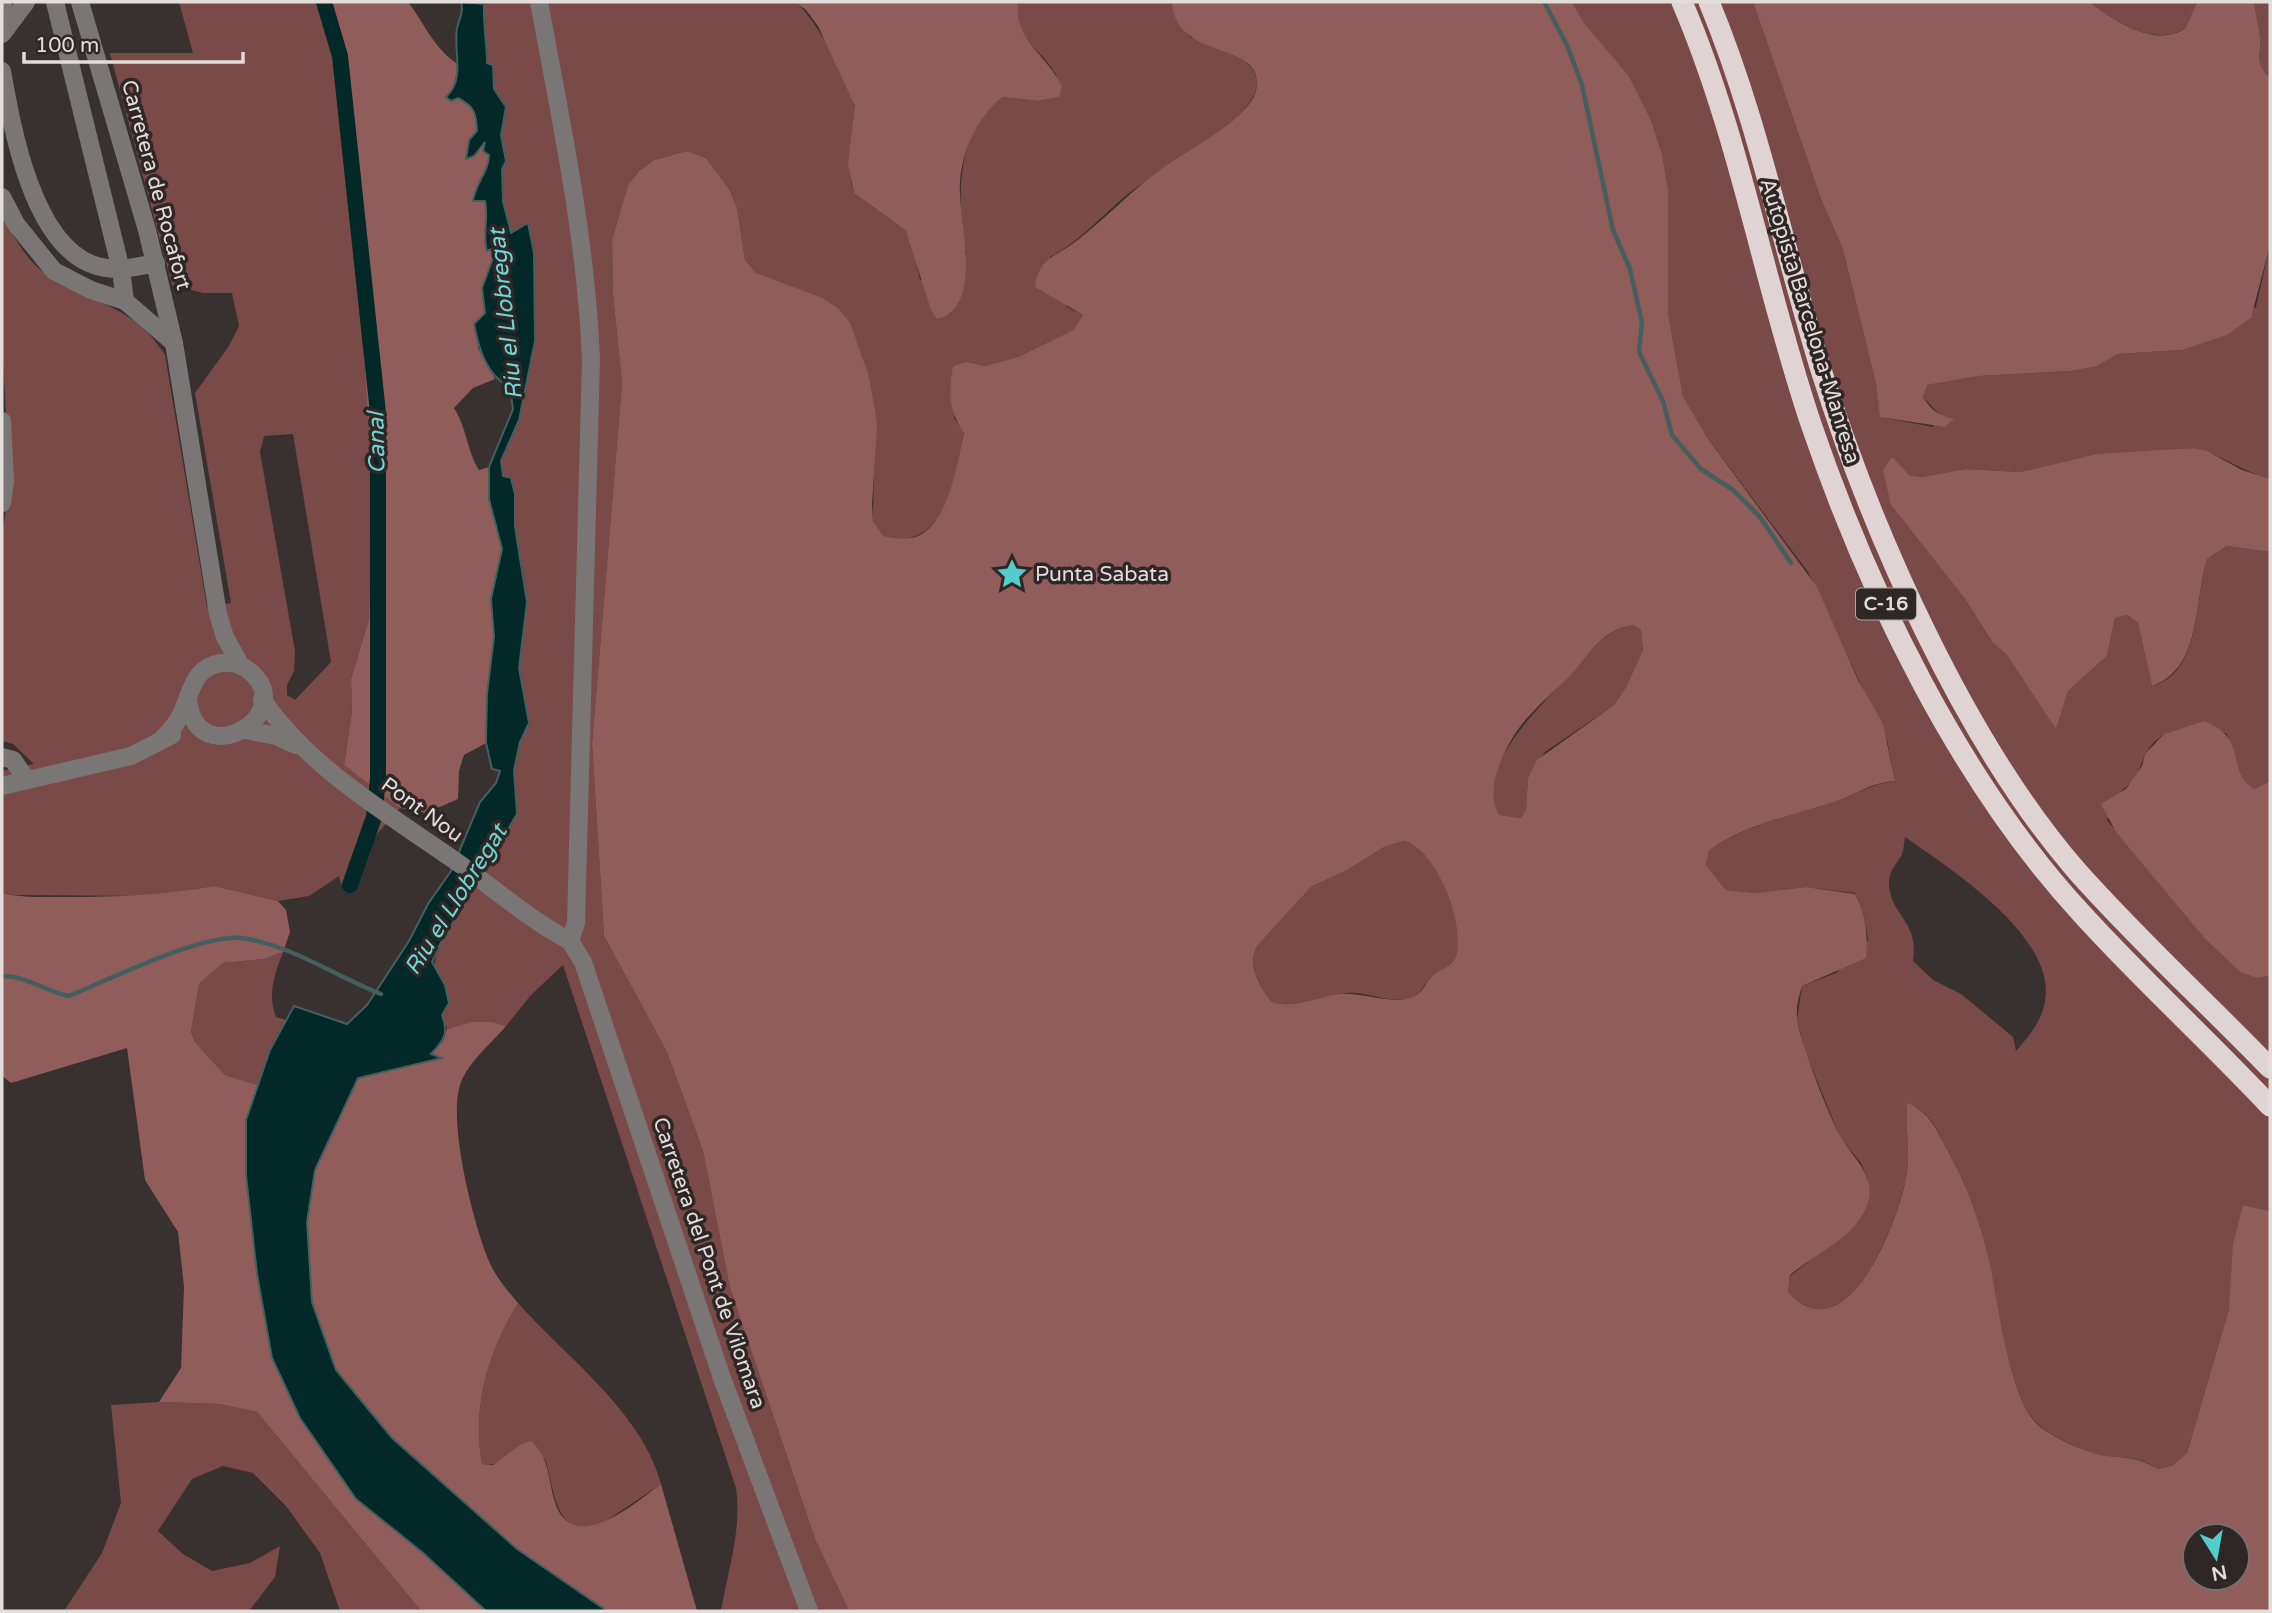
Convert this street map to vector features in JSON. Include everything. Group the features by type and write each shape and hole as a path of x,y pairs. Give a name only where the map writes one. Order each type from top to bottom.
{"highway":[{"name":"Autopista Barcelona-Manresa","path":"1682,2 1700,43 1725,123 1811,423 1865,561 1944,722 1992,802 2080,913 2270,1106"},
{"name":"Autopista Barcelona-Manresa","path":"1709,2 1757,133 1822,373 1858,477 1920,618 1963,701 2020,795 2076,869 2270,1068"}],"street":[{"path":"2,28 3,2"},
{"path":"2,34 26,2"},
{"path":"55,2 72,59 121,270 125,302"},
{"name":"Carretera de Rocafort","path":"80,2 163,294 181,382 218,614"},
{"path":"539,2 582,240 588,285 591,359 576,923 564,939"},
{"path":"2,71 19,147 40,210 62,246 95,266 121,270 156,263"},
{"path":"2,197 16,224 54,271 91,290 125,302 174,343"},
{"path":"125,302 145,301 163,294"},
{"path":"2,421 5,481 2,503"},
{"path":"218,614 225,637 241,666 256,679 262,699 281,725 304,748"},
{"path":"162,739 177,723 194,680 208,667 218,638 218,614"},
{"path":"208,667 228,663 241,666"},
{"path":"188,699 194,720 205,730"},
{"path":"246,730 259,714 262,699"},
{"path":"2,786 131,756 181,732 205,730 223,736 246,730 276,736 304,748"},
{"name":"Pont Nou","path":"304,748 361,794 564,939"},
{"path":"2,757 13,760 27,780"},
{"name":"Carretera del Pont de Vilomara","path":"564,939 592,984 722,1378 809,1611"}],"shaded area":[{"path":"179,2 316,2 331,52 360,302 371,461 369,619 351,679 352,711 344,764 400,808 370,842 355,887 341,884 339,876 309,896 278,901 214,886 151,896 2,893 2,771 34,764 13,744 2,741 2,535 10,485 2,342 2,214 24,252 42,271 138,324 165,355 207,607 231,603 195,393 229,346 239,326 232,293 203,293 172,285 110,53 193,53","holes":["293,434 331,662 295,700 287,695 287,685 294,671 295,651 260,452 264,436"]},
{"path":"316,2 408,2 436,44 458,64 451,101 458,98 468,104 475,115 477,131 488,150 486,166 474,201 485,201 487,251 495,248 495,253 482,287 486,314 478,319 478,348 495,379 473,388 454,408 479,470 489,467 489,499 502,549 491,599 494,637 487,694 486,743 464,755 459,771 458,799 426,813 400,808 344,765 352,711 351,679 369,619 371,461 360,302 342,133 331,52"},
{"path":"483,2 795,2 822,35 852,97 855,119 850,171 854,193 906,231 911,239 920,280 966,254 961,212 963,169 967,148 975,129 987,112 1003,97 1038,101 1059,97 1056,75 1029,42 1020,26 1019,2 1172,2 1190,37 1231,52 1255,73 1255,92 1239,115 1129,193 1082,236 1050,257 1067,307 1083,315 1073,330 1018,357 985,366 967,362 954,418 964,432 949,494 934,522 923,532 909,538 882,536 873,521 875,409 862,355 789,288 756,273 745,260 737,207 729,189 706,158 687,151 654,160 639,171 628,185 612,240 613,295 622,383 592,744 604,936 667,1052 703,1151 730,1288 815,1539 849,1611 721,1611 736,1534 736,1488 563,965 531,995 506,1026 476,1023 447,1029 437,998 434,976 439,946 517,814 514,770 520,742 529,723 519,668 527,602 515,527 515,494 503,476 501,461 519,420 535,341 529,223 511,233 503,201 502,169 506,161 501,135 506,107 494,89 493,66 487,63"},
{"path":"795,2 1019,2 1018,15 1026,37 1062,87 1059,97 1038,101 1003,97 986,114 973,135 964,159 960,182 965,280 961,298 952,311 937,319 931,310 906,231 854,193 848,164 855,106 818,26 806,10"},
{"path":"1172,2 1572,2 1584,23 1629,76 1651,120 1662,154 1668,188 1668,313 1683,396 1708,439 1817,587 1858,680 1883,724 1895,781 1756,826 1709,850 1706,865 1726,890 1756,893 1806,887 1855,894 1865,924 1866,958 1802,986 1797,1013 1815,1078 1841,1137 1865,1172 1870,1191 1868,1202 1863,1214 1849,1232 1790,1275 1788,1292 1810,1308 1830,1308 1849,1296 1866,1275 1881,1250 1901,1198 1908,1160 1907,1103 1915,1106 1935,1128 1972,1203 1989,1259 2011,1369 2026,1409 2042,1428 2069,1444 2099,1455 2139,1461 2158,1469 2173,1465 2187,1453 2229,1309 2233,1244 2243,1205 2270,1211 2270,1611 849,1611 815,1539 730,1288 703,1151 667,1052 604,936 592,744 622,383 613,295 612,240 628,185 639,171 654,160 687,151 706,158 729,189 737,207 745,260 756,273 822,298 839,309 850,323 868,373 875,409 877,427 873,521 883,536 915,537 930,527 939,516 951,489 964,433 955,417 951,401 953,366 967,362 985,366 1018,357 1073,330 1083,315 1035,287 1040,269 1050,258 1079,239 1160,170 1230,123 1254,97 1257,83 1254,70 1245,61 1200,42 1187,33 1177,20","holes":["1633,625 1641,630 1643,650 1626,687 1614,705 1537,760 1528,778 1526,809 1521,818 1500,815 1493,792 1495,778 1506,749 1522,724 1604,638 1612,632","1404,841 1416,847 1427,858 1446,890 1457,926 1458,942 1454,960 1432,976 1421,991 1411,998 1392,1000 1340,994 1289,1004 1272,1002 1259,982 1254,967 1253,959 1258,945 1311,887 1349,869 1384,847"]},
{"path":"1572,2 1753,2 1821,199 1843,250 1876,384 1881,417 1933,427 1941,416 1923,397 1926,385 1979,376 2071,371 2096,365 2118,354 2181,350 2256,307 2270,245 2270,479 2194,448 2085,457 2020,472 1965,469 1922,477 1909,475 1899,467 1891,505 1965,599 1991,641 2006,654 2056,728 2068,691 2107,656 2115,618 2127,615 2138,623 2152,686 2168,679 2180,667 2188,651 2207,559 2227,546 2270,552 2270,781 2254,789 2243,782 2227,734 2203,721 2164,734 2153,743 2145,754 2136,778 2114,798 2107,820 2205,939 2241,973 2257,978 2270,976 2270,1211 2243,1205 2229,1309 2187,1453 2173,1465 2158,1469 2139,1460 2090,1452 2059,1438 2036,1422 2017,1387 2010,1364 1985,1243 1972,1205 1934,1125 1926,1114 1914,1106 1907,1104 1907,1169 1901,1198 1880,1251 1866,1276 1849,1296 1830,1308 1810,1308 1788,1292 1790,1276 1852,1228 1868,1179 1861,1163 1840,1137 1805,1051 1797,1019 1802,986 1836,973 1868,940 1866,928 1855,893 1806,887 1756,893 1726,890 1706,865 1709,849 1755,827 1872,786 1895,781 1887,740 1808,572 1708,439 1683,396 1668,313 1668,188 1662,154 1651,120 1629,76 1584,24","holes":["1905,837 1996,907 2018,929 2034,953 2044,977 2045,1001 2038,1022 2016,1051 2013,1037 1961,994 1933,980 1913,961 1912,936 1894,904 1889,884 1892,871 1902,854"]},
{"path":"1753,2 2089,2 2135,30 2160,35 2185,29 2197,2 2254,2 2260,36 2259,58 2270,78 2270,245 2251,318 2227,335 2181,350 2118,354 2096,366 2071,371 1979,376 1927,385 1923,397 1929,405 1936,412 1954,419 1945,427 1880,417 1876,384 1843,250 1821,199"},
{"path":"2089,2 2197,2 2185,29 2160,35 2123,24"},
{"path":"2254,2 2270,2 2270,78 2259,58 2260,36"},
{"path":"2194,448 2207,451 2242,470 2270,479 2270,552 2227,546 2207,559 2188,649 2180,665 2168,677 2152,686 2138,623 2127,615 2115,618 2107,656 2068,691 2056,729 2006,654 1992,642 1965,599 1891,505 1883,470 1892,457 1909,475 1922,477 1965,469 2020,472 2097,454"},
{"path":"1633,625 1641,630 1643,650 1626,687 1614,705 1545,752 1528,778 1526,809 1521,818 1500,815 1493,798 1493,780 1512,741 1596,645 1621,628"},
{"path":"2203,721 2217,727 2226,735 2232,744 2245,782 2254,789 2270,781 2270,976 2257,978 2241,973 2205,939 2116,832 2101,804 2126,789 2142,766 2145,754 2164,734"},
{"path":"1404,841 1416,847 1428,859 1447,890 1457,926 1458,942 1452,963 1435,973 1417,994 1410,998 1394,999 1346,993 1299,1003 1272,1002 1259,982 1254,967 1253,959 1258,945 1311,887 1349,869 1384,847"},
{"path":"214,886 278,901 286,910 290,932 283,952 264,959 223,963 199,984 191,1032 195,1042 225,1075 258,1085 246,1120 246,1175 257,1274 272,1358 422,1552 486,1611 421,1611 257,1412 219,1404 159,1402 181,1368 184,1287 178,1232 145,1180 127,1048 11,1083 2,1076 2,893 34,897 104,897"},
{"path":"283,952 275,976 272,1000 276,1017 286,1020 270,1050 258,1085 225,1075 195,1042 191,1032 199,984 223,963 264,959"},
{"path":"472,1022 491,1022 506,1026 463,1077 457,1102 457,1123 469,1198 482,1242 494,1271 518,1303 498,1341 485,1380 479,1421 482,1464 493,1465 520,1445 531,1441 545,1461 554,1499 562,1516 574,1525 588,1526 603,1522 635,1504 661,1484 697,1611 607,1611 517,1549 392,1438 336,1370 312,1302 307,1222 315,1170 358,1078 441,1058 431,1054 443,1041 447,1029"},
{"path":"518,1303 620,1410 638,1433 652,1458 661,1484 603,1523 582,1529 572,1527 560,1512 545,1459 520,1445 503,1460 494,1464 482,1464 479,1421 485,1380 498,1341"},
{"path":"159,1402 219,1404 257,1412 421,1611 340,1611 320,1553 286,1506 253,1473 223,1466 192,1479 158,1531 183,1554 212,1571 250,1563 280,1546 275,1577 249,1611 64,1611 102,1553 121,1503 111,1405"}],"water":[{"name":"Riu el Llobregat","path":"461,2 484,4 487,63 493,65 494,89 506,107 501,135 506,161 502,169 503,201 511,233 528,223 534,253 535,341 519,420 501,461 503,476 511,478 515,494 515,527 527,602 519,668 529,723 520,742 514,770 517,814 432,962 445,985 449,1003 442,1015 444,1036 431,1054 442,1058 358,1078 315,1170 307,1222 312,1302 336,1370 392,1438 517,1549 607,1611 486,1611 422,1552 356,1499 300,1418 272,1358 257,1274 246,1175 246,1120 270,1050 294,1006 347,1024 367,1005 451,871 480,802 496,783 500,771 492,769 486,743 487,694 494,637 491,599 502,549 489,499 489,467 513,409 510,388 489,368 478,343 474,324 485,313 482,288 495,253 494,248 487,251 485,201 473,201 488,161 489,155 483,151 485,142 474,156 466,159 469,140 477,131 475,115 464,101 458,98 451,101 446,97 456,82 456,37 462,12"}],"waterway":[{"name":"Canal","path":"324,2 340,56 378,413 378,779 374,817 350,885"},
{"path":"1544,2 1567,45 1582,85 1613,230 1630,269 1642,323 1639,352 1663,401 1672,435 1701,469 1733,490 1760,517 1791,563"},
{"path":"2,976 19,978 69,996 180,950 225,938 242,938 278,947 381,994"}],"place":[{"name":"Punta Sabata","path":"1012,574"}]}
